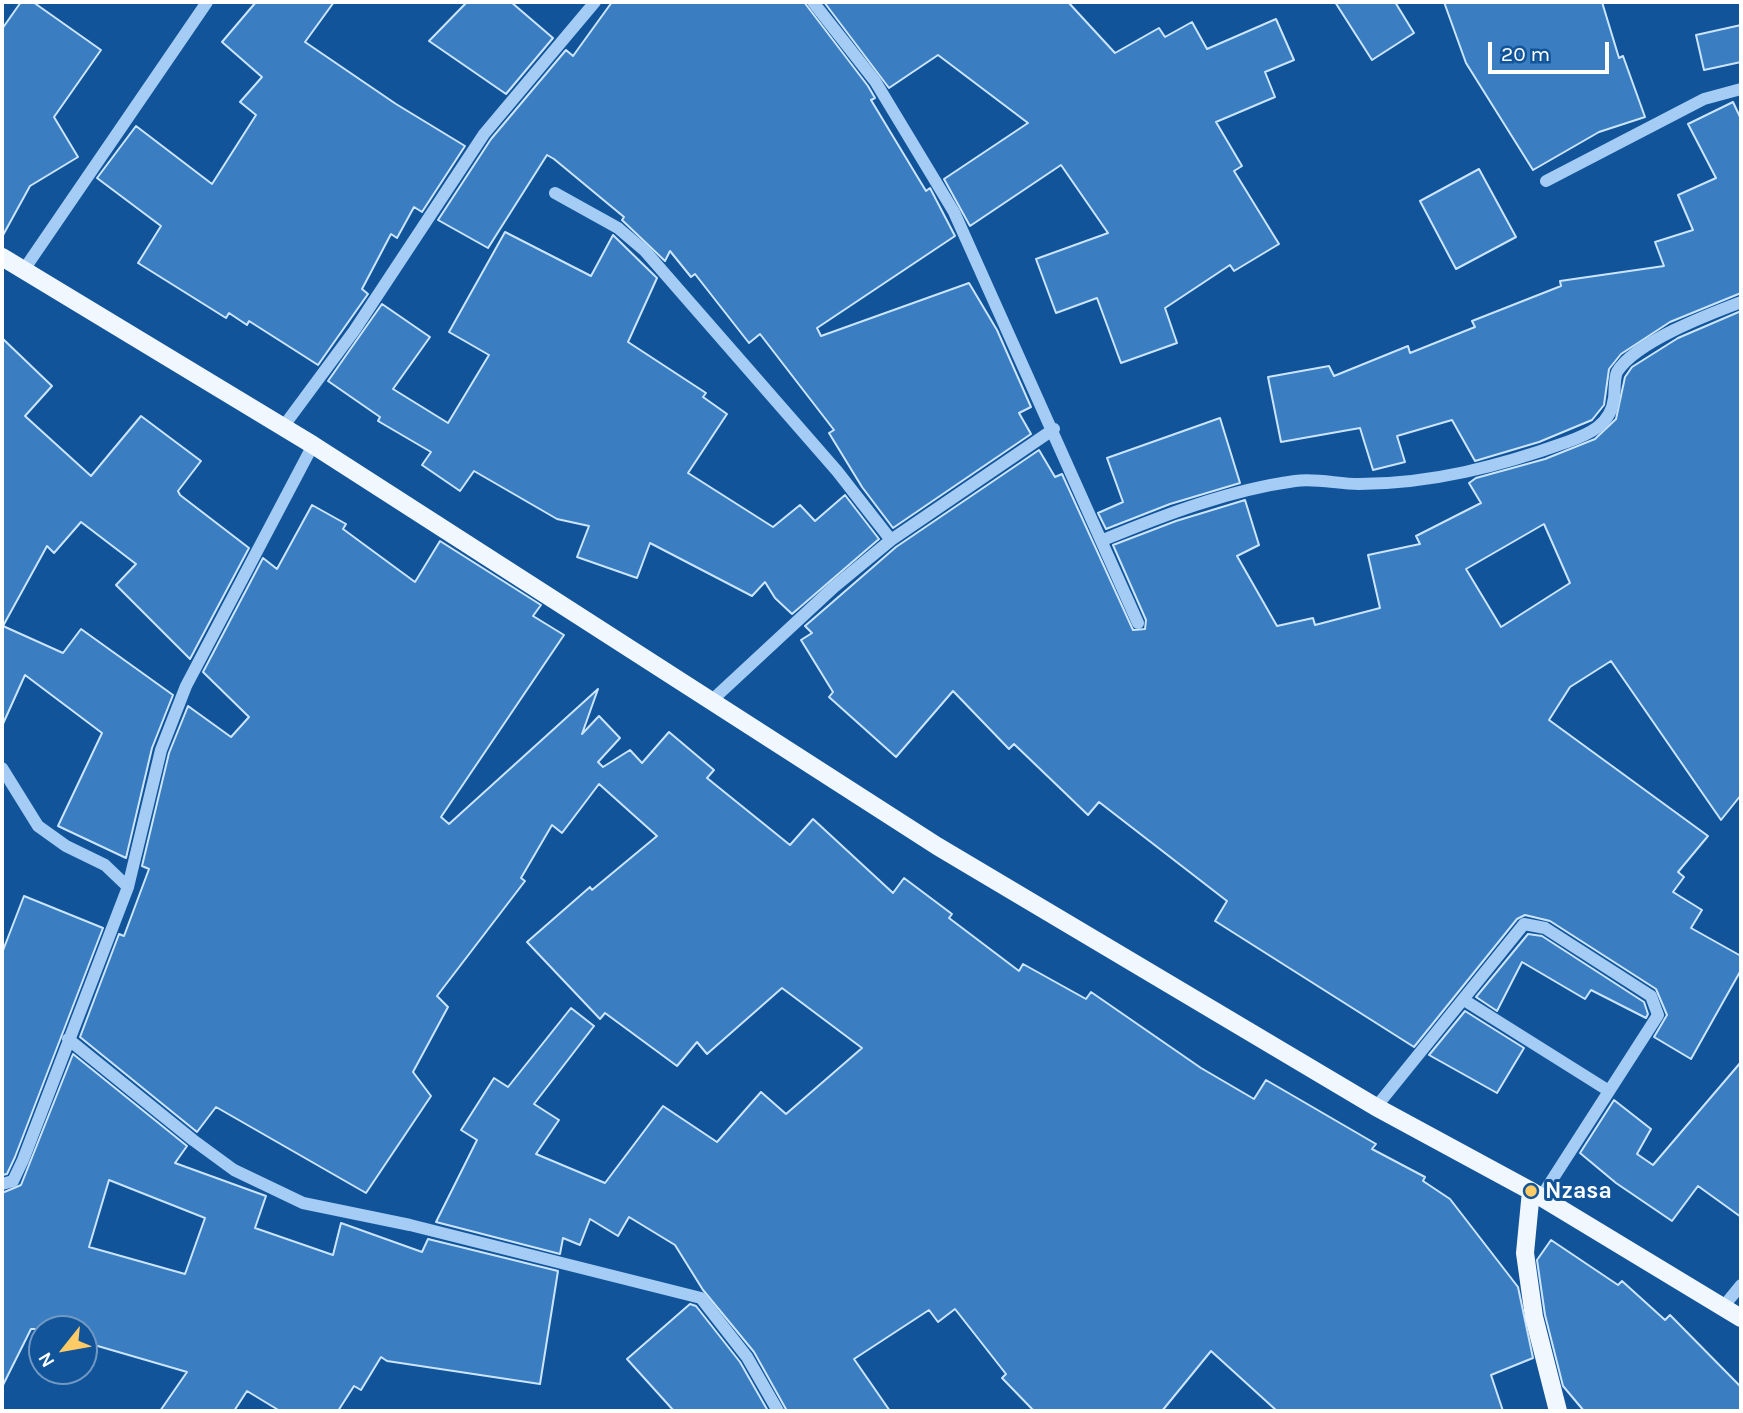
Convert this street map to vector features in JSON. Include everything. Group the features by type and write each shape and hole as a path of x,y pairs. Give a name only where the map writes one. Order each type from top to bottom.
{"main road":[{"path":"2,257 313,445 937,846 1376,1107 1536,1194 1741,1318"},
{"path":"1536,1194 1525,1253 1534,1317 1558,1411"}],"street":[{"path":"23,271 207,2"},
{"path":"284,427 354,331 484,134 595,2"},
{"path":"813,2 875,81 954,212 1054,429 1138,623"},
{"path":"1546,181 1704,99 1741,89"},
{"path":"555,193 618,228 645,251 829,461 891,540"},
{"path":"1103,540 1161,517 1249,490 1298,480 1359,484 1418,481 1468,472 1567,442 1590,433 1608,420 1616,374 1627,361 1647,346 1741,302"},
{"path":"710,702 834,587 891,540 1054,429"},
{"path":"2,1184 13,1181 128,887 161,750 186,686 313,445"},
{"path":"2,768 38,825 66,846 105,865 128,887"},
{"path":"1376,1107 1524,924 1545,928 1651,996 1658,1014 1609,1091 1536,1194"},
{"path":"1464,1000 1609,1091"},
{"path":"68,1039 192,1140 234,1170 303,1203 410,1225 701,1298 747,1357 778,1411"},
{"path":"1723,1307 1741,1285"}],"building":[{"path":"21,2 33,2 101,50 54,117 78,157 30,186 2,237 2,29"},
{"path":"256,2 334,2 305,42 396,104 465,146 422,212 414,207 397,238 391,234 362,289 368,294 318,365 249,321 247,325 229,313 226,318 138,263 161,226 97,178 136,126 212,184 256,115 240,102 262,77 222,42"},
{"path":"467,2 511,2 553,38 506,94 429,41"},
{"path":"612,2 804,2 868,86 875,98 871,100 926,191 930,188 955,236 817,328 821,336 969,283 997,330 1031,407 1019,413 1031,434 893,528 862,487 829,433 834,430 760,334 749,343 695,274 691,277 670,251 665,261 622,220 624,217 554,159 547,155 488,248 438,220 491,139 566,50 573,56"},
{"path":"824,2 1068,2 1115,53 1159,28 1165,37 1192,22 1207,49 1276,19 1294,60 1265,72 1275,97 1216,122 1242,166 1234,171 1279,244 1234,271 1230,265 1165,308 1177,343 1121,363 1097,298 1056,313 1036,259 1108,233 1061,165 970,226 944,179 1028,123 938,55 889,88"},
{"path":"1335,2 1395,2 1414,33 1372,60"},
{"path":"1444,2 1602,2 1619,58 1623,56 1645,117 1599,132 1533,170 1466,63"},
{"path":"1741,25 1741,62 1704,70 1696,35"},
{"path":"1733,102 1741,119 1741,293 1670,322 1621,354 1609,369 1604,405 1592,420 1539,442 1475,461 1452,420 1397,436 1405,462 1373,470 1360,428 1281,442 1268,377 1329,366 1334,376 1408,346 1410,353 1475,327 1472,321 1561,286 1560,281 1664,266 1655,242 1693,230 1678,195 1716,178 1688,124"},
{"path":"1479,169 1516,237 1456,269 1420,201"},
{"path":"505,232 591,276 613,235 657,278 628,342 706,393 703,397 727,414 688,473 773,527 800,505 815,521 845,495 879,539 792,614 775,598 765,582 752,596 650,543 637,578 577,557 589,526 557,519 474,471 460,491 422,465 431,452 378,421 380,417 328,381 382,304 430,337 393,389 448,423 489,355 449,332"},
{"path":"1741,311 1741,795 1721,820 1611,661 1570,687 1549,720 1708,836 1678,872 1684,877 1673,892 1702,910 1691,928 1741,956 1741,970 1691,1059 1654,1037 1667,1015 1656,989 1550,921 1525,915 1517,919 1414,1047 1215,921 1227,901 1099,802 1088,815 1014,744 1009,749 953,691 896,757 829,697 833,692 801,640 812,633 805,626 896,547 1039,450 1055,477 1062,474 1133,630 1145,629 1146,620 1113,545 1176,521 1245,500 1259,545 1237,556 1277,626 1313,618 1315,625 1380,608 1368,555 1420,544 1416,536 1481,503 1469,483 1476,478 1545,459 1595,439 1616,419 1625,377 1632,367 1678,338","holes":["1544,524 1570,583 1501,627 1466,569"]},
{"path":"2,338 52,386 25,416 91,476 141,416 201,461 178,491 180,495 249,548 190,659 116,585 136,564 81,522 54,553 47,546 3,626 63,653 81,629 173,695 152,748 126,858 58,826 102,733 25,675 2,726"},
{"path":"1220,418 1240,483 1170,504 1106,529 1098,513 1123,502 1107,458"},
{"path":"312,505 346,524 343,529 415,582 440,541 541,605 533,616 564,635 441,817 449,824 598,689 582,734 599,716 620,738 598,762 603,767 630,750 642,763 669,732 714,770 707,778 790,845 813,819 893,893 904,878 952,914 949,918 1019,971 1023,964 1086,999 1091,992 1201,1068 1254,1099 1266,1080 1376,1144 1372,1149 1425,1177 1423,1181 1450,1199 1518,1287 1533,1358 1491,1375 1503,1411 1277,1411 1211,1351 1162,1411 1034,1411 1002,1378 1006,1374 955,1309 938,1322 929,1310 854,1359 890,1411 787,1411 754,1352 703,1290 675,1245 629,1217 618,1236 590,1219 580,1245 563,1238 560,1254 436,1222 477,1140 461,1130 494,1078 508,1087 571,1008 594,1026 534,1104 559,1120 536,1154 605,1183 663,1106 717,1142 761,1092 786,1114 862,1048 782,988 707,1054 697,1042 677,1066 605,1013 600,1019 527,942 590,887 592,890 657,836 599,784 562,833 552,825 521,878 525,881 437,996 448,1007 413,1072 431,1096 366,1193 216,1107 197,1132 80,1037 119,934 124,936 149,869 142,866 169,753 188,706 231,737 249,717 203,672 263,558 277,569"},
{"path":"24,896 103,928 15,1157 7,1174 2,1175 2,953"},
{"path":"1528,934 1542,936 1644,1002 1648,1014 1646,1018 1591,990 1585,999 1522,962 1497,1011 1476,997"},
{"path":"1465,1011 1524,1048 1497,1093 1429,1055"},
{"path":"73,1054 187,1146 175,1163 266,1196 255,1228 333,1255 341,1223 422,1252 428,1239 558,1271 540,1384 387,1361 381,1357 361,1390 354,1386 338,1411 280,1411 247,1391 234,1411 160,1411 187,1372 98,1346 98,1315 28,1315 28,1335 2,1387 2,1193 21,1185","holes":["109,1180 205,1218 185,1274 89,1247"]},
{"path":"1741,1062 1741,1217 1698,1186 1672,1221 1616,1183 1580,1153 1614,1100 1651,1129 1637,1154 1653,1165"},
{"path":"1551,1240 1618,1285 1622,1281 1665,1320 1670,1315 1741,1387 1741,1411 1584,1411 1563,1386 1545,1315 1537,1260"},
{"path":"690,1304 696,1306 740,1362 768,1411 674,1411 627,1359"}],"place":[{"name":"Nzasa","path":"1531,1191"}]}
